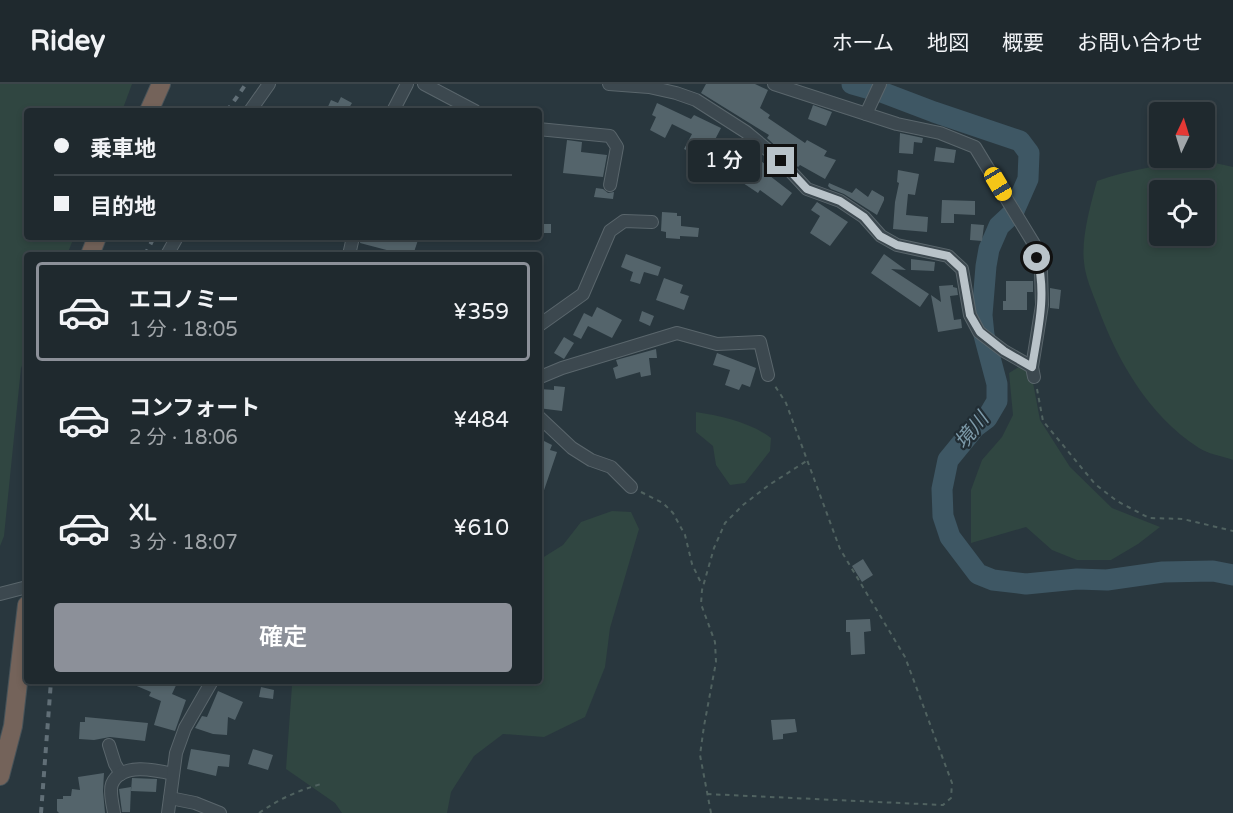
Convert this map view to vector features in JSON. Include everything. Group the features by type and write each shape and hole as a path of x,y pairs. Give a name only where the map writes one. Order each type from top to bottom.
{"highway":[{"path":"151,108 161,84"},
{"path":"0,776 13,726 24,631"}],"street":[{"path":"252,108 269,84"},
{"path":"424,84 469,108"},
{"path":"609,84 649,87 696,100 746,132 781,161 807,189 840,201 864,217 880,236 897,245 948,256 962,269 970,315 980,332 1033,372 1042,305 1041,272 1034,244 975,147 940,133 897,124 774,84"},
{"path":"394,108 403,85"},
{"path":"866,114 877,88"},
{"path":"542,129 610,136 617,147 610,185"},
{"path":"542,323 583,294 610,231 624,221 652,222"},
{"path":"542,376 562,368 677,333 717,344 760,342 768,375"},
{"path":"542,420 572,448 591,460 611,467 631,487"},
{"path":"0,594 24,588"},
{"path":"168,813 176,753 185,728 210,684"},
{"path":"109,745 115,764 122,774"},
{"path":"114,813 111,789 113,782 122,774 141,769 173,774"},
{"path":"170,798 195,802 220,813"}],"path":[{"path":"1033,372 1043,421 1071,457 1117,501 1149,518 1183,519 1233,531"},
{"path":"707,794 943,805 951,798 952,783 905,657 840,549 786,403 768,375"},
{"path":"711,813 700,755 716,662 715,642 701,604 703,587 724,523 769,485 808,460"},
{"path":"631,487 663,503 673,513 685,535 692,564 703,587"},
{"path":"260,813 275,801 295,791 321,784"}],"green space":[{"path":"0,84 132,84 123,108 24,108 24,240 73,240 68,252 24,252 24,362 21,368 4,536 0,546"},
{"path":"1215,163 1233,167 1233,460 1199,448 1181,435 1150,403 1136,385 1114,346 1087,278 1083,253 1085,232 1097,181 1149,168 1215,168"},
{"path":"1019,367 1031,372 1040,420 1070,467 1112,508 1160,527 1138,544 1111,560 1077,560 1052,550 1026,527 971,543 971,490 982,460 1002,437 1013,415 1009,373"},
{"path":"696,412 745,424 771,438 770,451 745,483 730,485 716,465 713,446 696,432"},
{"path":"612,511 631,512 639,529 610,628 605,667 585,717 544,737 503,734 474,756 451,792 447,813 342,813 335,803 286,769 292,685 542,684 542,558 563,545 581,522"}],"building":[{"path":"706,84 755,84 768,90 760,108 770,115 768,118 805,143 807,140 827,151 824,156 836,160 825,179 800,165 798,167 767,138 769,135 701,93"},
{"path":"341,97 352,103 349,108 327,108 331,100 338,103"},
{"path":"657,103 691,119 694,115 721,128 705,159 684,149 692,134 672,124 665,138 650,130 656,117 652,115"},
{"path":"813,105 832,112 826,126 808,119"},
{"path":"900,133 923,138 922,143 914,142 913,154 899,153"},
{"path":"567,140 582,142 581,152 607,155 603,177 563,173"},
{"path":"936,147 956,150 954,163 934,161"},
{"path":"756,158 774,170 770,176 792,193 782,206 760,190 758,193 740,181"},
{"path":"898,170 919,174 915,195 908,194 906,215 928,217 927,232 893,229 899,183 897,182"},
{"path":"829,183 852,193 856,188 868,197 872,190 884,197 877,215 844,194 831,189 828,186"},
{"path":"596,188 608,193 614,192 613,199 594,197"},
{"path":"942,200 975,201 975,215 954,214 954,223 941,223"},
{"path":"817,202 848,222 830,246 810,233 820,216 811,210"},
{"path":"662,212 677,213 677,216 681,216 681,226 699,228 698,237 666,238 666,232 661,231"},
{"path":"542,224 551,224 551,233 542,233"},
{"path":"971,224 984,225 982,241 970,240"},
{"path":"360,240 418,240 414,252 394,252 360,243"},
{"path":"626,254 661,267 658,276 644,272 640,284 630,281 633,272 621,267"},
{"path":"884,254 906,270 891,269 929,294 920,307 871,273"},
{"path":"911,259 935,262 934,271 911,270"},
{"path":"664,278 683,285 680,293 689,296 684,310 656,300"},
{"path":"1006,281 1033,281 1033,292 1027,292 1027,310 1003,310 1003,301 1006,301"},
{"path":"953,285 957,288 958,295 950,296 954,320 961,319 962,328 938,332 931,295 941,302 939,286"},
{"path":"1050,288 1061,290 1059,309 1050,308"},
{"path":"597,307 622,320 612,338 588,326 581,339 573,335 584,313 592,317"},
{"path":"642,311 654,316 650,326 639,321"},
{"path":"564,337 574,343 564,359 554,353"},
{"path":"656,349 657,358 649,358 651,375 641,377 640,372 616,379 613,368 618,366 616,360"},
{"path":"717,353 756,368 750,387 742,384 739,390 725,385 730,370 713,365"},
{"path":"554,386 565,387 562,411 542,408 542,389 554,390"},
{"path":"544,441 552,445 550,450 557,452 542,496 543,454"},
{"path":"863,559 873,575 862,582 852,566"},
{"path":"870,619 871,631 864,632 865,654 851,655 850,632 846,632 846,620"},
{"path":"132,684 177,684 172,694 186,700 175,731 154,725 161,701 149,696 151,692"},
{"path":"261,687 274,690 273,699 259,697"},
{"path":"218,691 243,702 235,720 228,717 227,735 213,734 195,728 202,716 207,717"},
{"path":"85,717 148,723 145,741 110,737 94,740 79,739 80,722 85,722"},
{"path":"795,719 797,732 783,734 783,739 773,740 771,720"},
{"path":"191,749 230,755 229,767 218,766 216,776 187,769"},
{"path":"253,749 273,755 268,770 248,764"},
{"path":"104,773 105,813 59,813 57,811 57,799 71,796 72,789 80,790 78,777"},
{"path":"132,778 157,779 156,792 131,791"},
{"path":"131,787 130,812 122,812 119,789"}],"waterway":[{"name":"境川","path":"852,84 1020,141 1029,153 1028,179 1013,213 999,226 989,249 986,266 982,315 984,335 997,384 997,401 987,418 975,427 948,460 942,489 943,516 950,537 978,574 993,580 1026,584 1077,579 1107,580 1163,572 1213,571 1233,575"}],"railway":[{"path":"229,108 246,84"},
{"path":"146,252 152,240"},
{"path":"41,813 51,684"}],"route":[{"path":"781,161 807,189 840,201 864,217 880,236 897,245 938,252 948,256 962,269 970,315 980,332 1004,351 1032,367 1042,305 1041,272 1037,258"}]}
